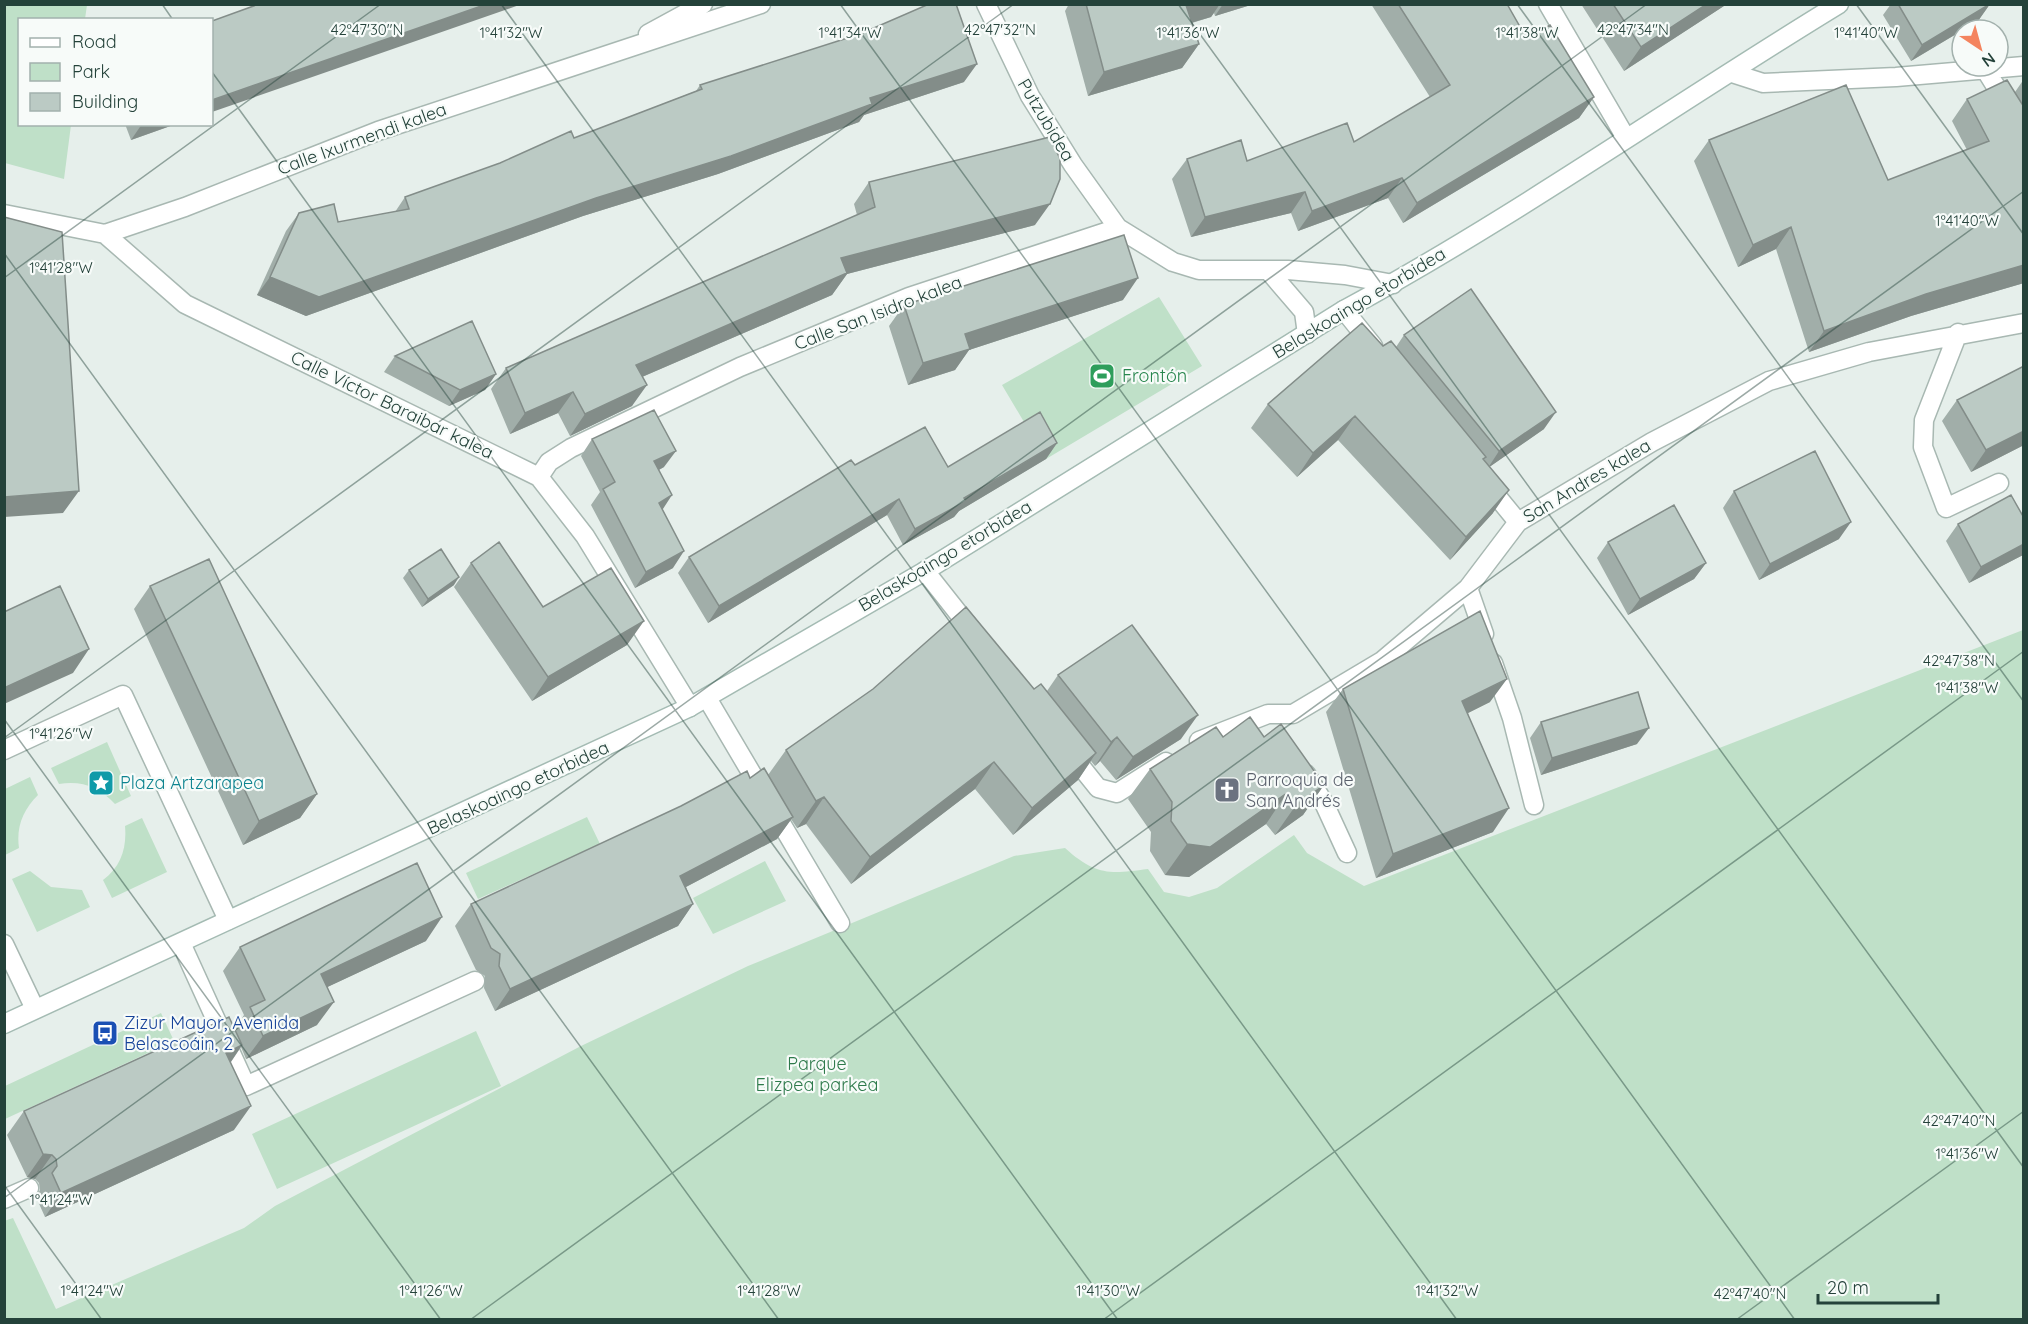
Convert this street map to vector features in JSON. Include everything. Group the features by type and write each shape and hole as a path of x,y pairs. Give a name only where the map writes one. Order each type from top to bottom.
{"street":[{"name":"Calle Ixurmendi kalea","path":"620,50 703,4"},
{"name":"Calle Ixurmendi kalea","path":"105,234 185,207 378,130 761,4"},
{"name":"Putzubidea","path":"986,4 1030,96 1073,165 1118,228"},
{"path":"1548,4 1626,138"},
{"name":"Belaskoaingo etorbidea","path":"4,1024 707,698 925,571 1344,310 1393,284 1839,4"},
{"path":"1732,73 1763,83 1950,72"},
{"path":"1991,78 2024,132"},
{"name":"Calle Víctor Baraibar kalea","path":"4,214 105,234 185,304 539,477 585,536 690,707"},
{"path":"1118,228 1173,262 1199,270 1268,270 1345,275 1393,284"},
{"name":"Calle San Isidro kalea","path":"539,477 549,462 571,448 740,367 909,297 1118,228"},
{"path":"1268,270 1304,312 1307,334"},
{"path":"1344,310 1384,359"},
{"name":"San Andres kalea","path":"1062,743 1098,788 1117,793 1202,739 1268,714 1293,714 1382,661 1468,588 1518,522 1652,442 1769,381 1869,352 1958,333 2024,323"},
{"path":"1958,333 1924,420 1923,447 1946,508 1999,483"},
{"path":"1473,468 1518,522"},
{"path":"925,571 983,643"},
{"path":"1468,588 1512,718 1534,805"},
{"path":"4,750 123,695 228,921"},
{"path":"707,698 840,923"},
{"path":"1268,714 1281,734"},
{"path":"1299,764 1324,803 1347,854"},
{"path":"181,942 246,1086 475,981"},
{"path":"4,944 35,1009"},
{"path":"4,1199 29,1188"}],"green space":[{"path":"4,5 87,5 85,18 18,18 18,126 71,126 64,179 5,163"},
{"name":"Frontón","path":"1159,297 1202,366 1046,459 1002,385"},
{"name":"Parque Elizpea parkea","path":"2023,630 2023,1319 5,1320 4,1221 13,1218 56,1309 244,1228 275,1206 581,1046 748,966 1014,856 1065,848 1086,864 1104,871 1123,872 1148,869 1164,892 1189,897 1217,888 1294,835 1307,853 1364,886"},
{"path":"107,742 131,796 115,804 103,793 90,786 75,783 59,784 51,768"},
{"path":"30,777 38,795 22,819 18,840 19,848 5,855 5,789"},
{"path":"587,817 600,844 478,899 466,873"},
{"path":"142,818 167,872 112,898 103,880 122,856 125,826"},
{"path":"765,861 786,901 713,934 693,898"},
{"path":"30,871 51,887 82,890 90,907 37,932 12,879"},
{"path":"161,1013 174,1041 5,1119 5,1086"},
{"path":"476,1031 501,1086 277,1189 252,1134"}],"building":[{"path":"259,4 487,4 213,100 213,21"},
{"path":"929,4 956,4 977,64 870,98 872,104 731,156 596,198 319,297 270,277 299,213 334,204 338,222 409,209 405,197 500,163 571,131 574,138 702,89 700,85 860,34"},
{"path":"1086,4 1190,4 1186,5 1199,44 1104,72"},
{"path":"1398,4 1507,4 1527,39 1550,25 1594,97 1417,203 1402,178 1312,211 1305,192 1205,217 1187,159 1241,140 1247,161 1347,123 1354,142 1450,85"},
{"path":"1613,4 1707,4 1641,47"},
{"path":"1898,4 1990,4 1967,18 1950,18 1950,28 1922,45"},
{"path":"2007,80 2024,107 2024,265 1926,294 1824,331 1791,227 1753,245 1709,140 1846,85 1888,180 1989,141 1967,99"},
{"path":"1050,137 1060,159 1060,179 1050,204 841,258 847,273 636,365 647,385 585,414 573,392 525,413 506,368 875,207 869,182"},
{"path":"4,217 62,232 79,491 4,497"},
{"path":"1124,235 1138,278 965,334 970,349 923,363 904,305"},
{"path":"1471,289 1556,412 1499,451 1404,335"},
{"path":"472,321 496,374 460,390 395,356"},
{"path":"1362,323 1383,346 1391,341 1486,457 1483,459 1509,490 1466,537 1355,416 1313,453 1268,404"},
{"path":"2024,366 2024,431 1986,450 1957,400"},
{"path":"654,410 676,451 654,461 672,495 659,503 684,551 646,572 603,489 615,482 592,439"},
{"path":"1040,412 1057,443 964,498 966,501 915,529 899,499 719,606 689,557 851,460 855,465 925,427 948,467"},
{"path":"1815,451 1851,522 1770,564 1734,491"},
{"path":"2011,495 2024,518 2024,544 1981,567 1958,524"},
{"path":"1674,505 1706,563 1640,599 1608,542"},
{"path":"499,542 543,607 611,568 644,621 548,677 471,563"},
{"path":"441,549 459,577 428,599 409,570"},
{"path":"209,559 317,794 259,821 150,586"},
{"path":"60,586 89,649 4,688 4,612"},
{"path":"966,607 1034,689 1041,684 1096,753 1032,808 994,762 870,857 824,797 816,801 786,750 873,689"},
{"path":"1480,611 1507,679 1462,701 1509,808 1393,854 1343,689"},
{"path":"1132,625 1198,715 1133,757 1117,737 1111,742 1058,675"},
{"path":"1638,692 1649,728 1552,758 1541,722"},
{"path":"1250,717 1264,737 1281,724 1324,785 1296,805 1287,793 1210,847 1187,844 1171,821 1172,802 1150,769 1216,727 1223,737"},
{"path":"764,768 793,817 680,876 693,904 510,989 499,966 500,954 491,948 471,904 681,806 747,771 750,778"},
{"path":"417,863 442,917 321,974 334,1002 263,1036 250,1007 265,1000 240,947"},
{"path":"229,1017 242,1045 226,1053 251,1106 61,1193 52,1173 57,1166 56,1159 52,1155 43,1154 24,1111"}],"place":[{"name":"Frontón","path":"1102,376"},
{"name":"Plaza Artzarapea","path":"101,783"},
{"name":"Parroquia de San Andrés","path":"1227,790"},
{"name":"Zizur Mayor, Avenida Belascoáin, 2","path":"105,1033"}]}
